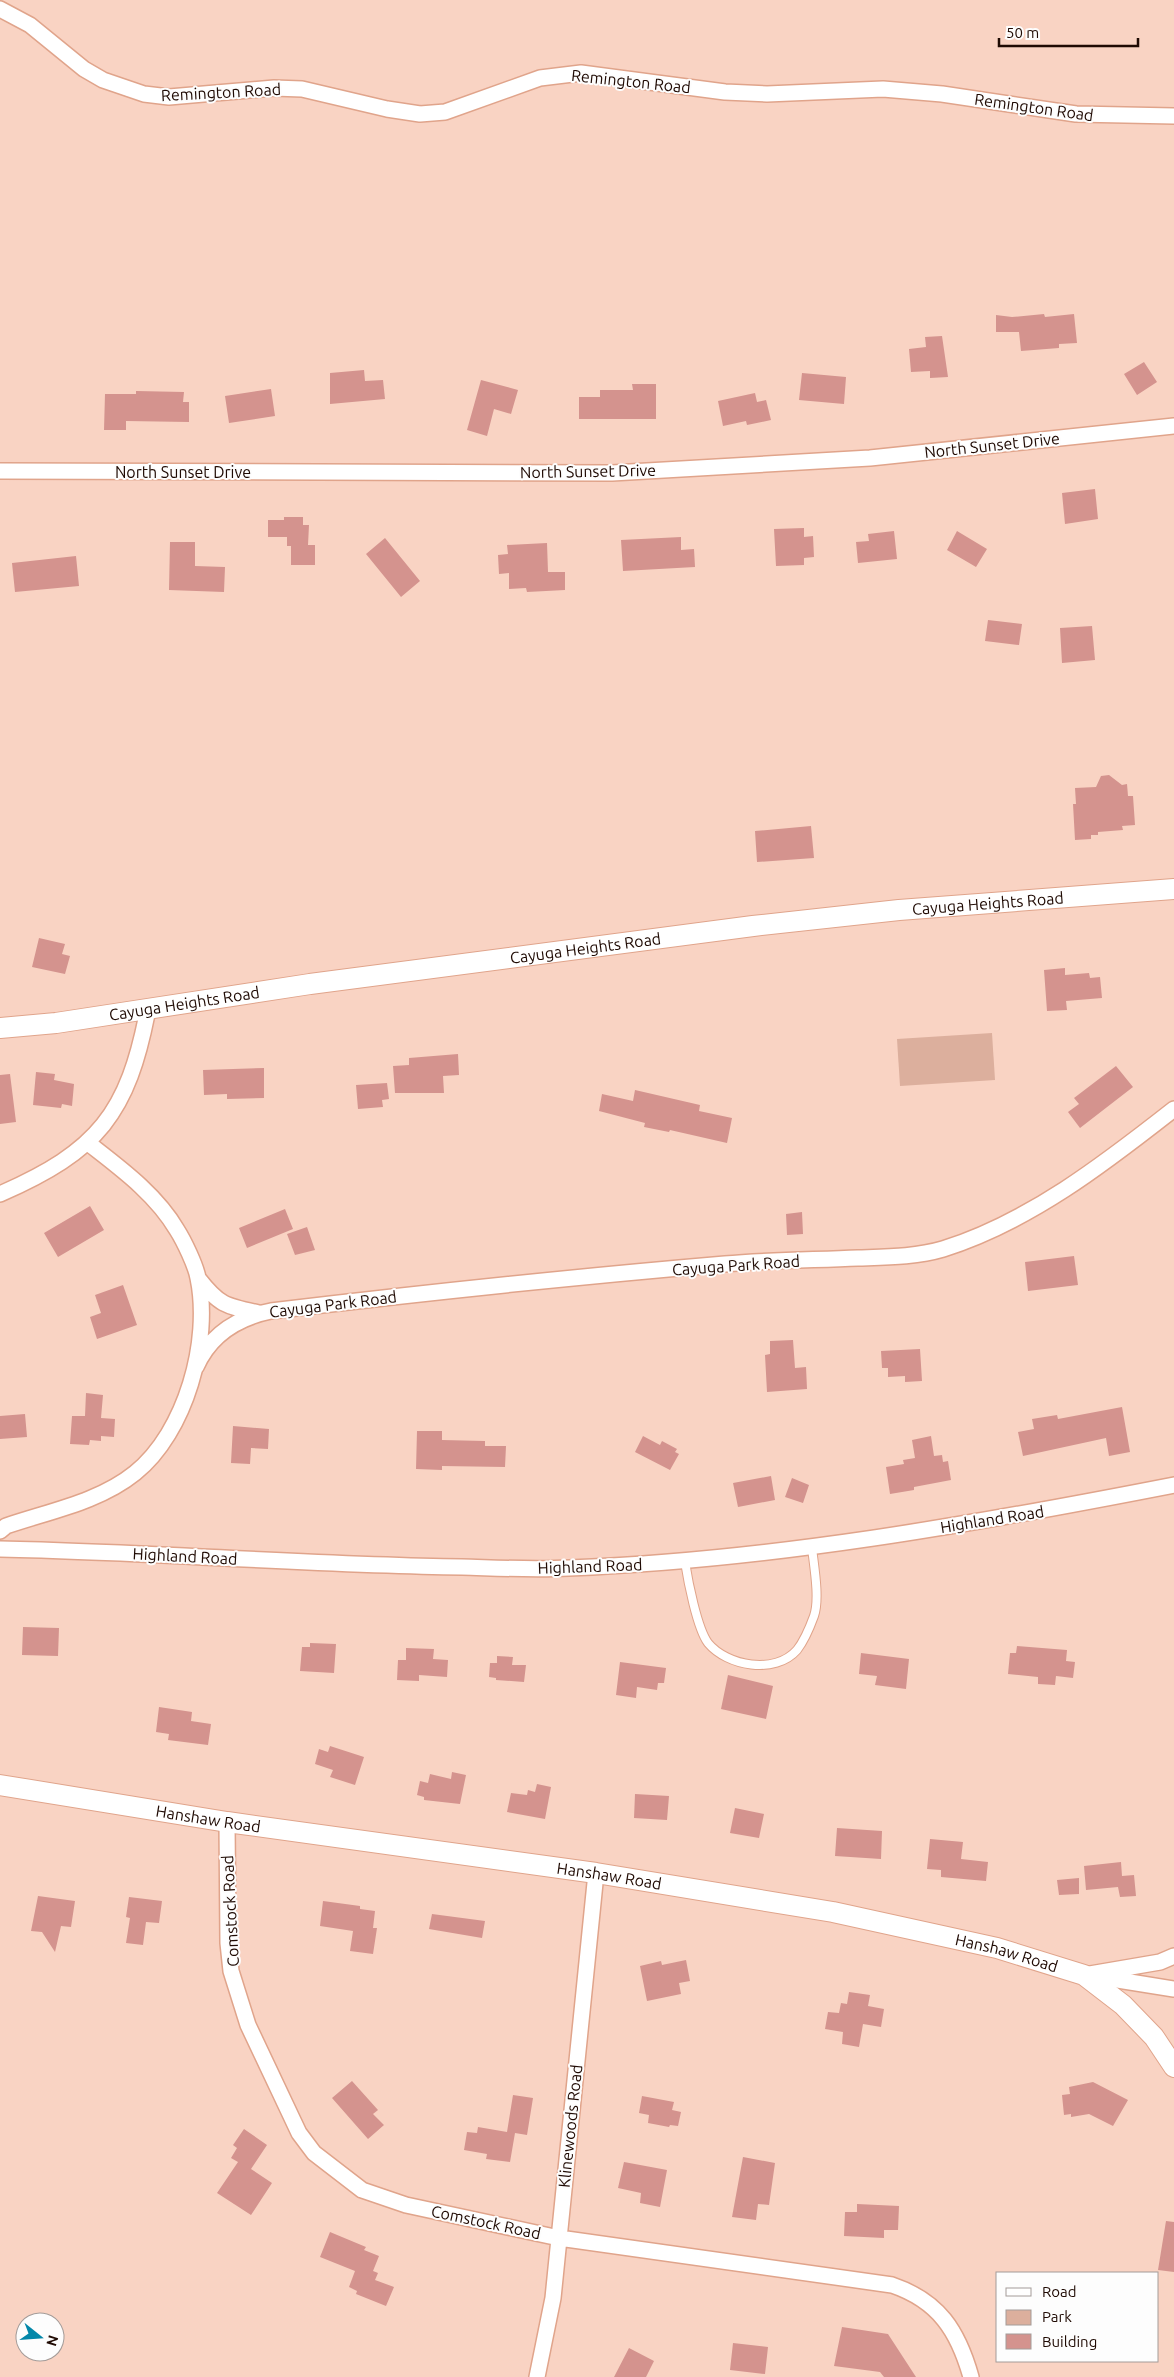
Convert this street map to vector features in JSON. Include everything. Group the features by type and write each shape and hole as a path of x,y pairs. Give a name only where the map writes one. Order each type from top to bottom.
{"street":[{"name":"Remington Road","path":"0,9 30,25 84,68 103,80 144,94 169,97 274,88 302,89 420,114 445,112 540,78 581,74 726,92 767,94 883,89 942,94 1076,114 1174,116"},
{"name":"North Sunset Drive","path":"0,471 612,473 870,458 1174,426"},
{"name":"Cayuga Heights Road","path":"0,1028 56,1023 319,983 753,926 899,910 1174,889"},
{"path":"0,1194 41,1176 74,1156 101,1128 123,1096 141,1046 148,1009"},
{"name":"Cayuga Park Road","path":"196,1367 210,1343 227,1327 259,1313 460,1289 718,1265 918,1254 943,1249 978,1235 1042,1203 1122,1150 1174,1109"},
{"path":"0,1531 6,1526 90,1499 136,1472 158,1450 171,1429 196,1367 201,1323 198,1278 177,1230 154,1199 88,1143"},
{"name":"Cayuga Park Road","path":"198,1278 213,1297 221,1303 259,1313"},
{"name":"Highland Road","path":"0,1549 87,1550 396,1566 567,1568 685,1562 812,1548 1059,1508 1174,1486"},
{"name":"Hanshaw Road","path":"0,1785 227,1822 596,1873 833,1912 997,1948 1084,1975 1123,2005 1154,2037 1174,2067"},
{"name":"Comstock Road","path":"227,1822 228,1943 231,1971 248,2025 299,2133 314,2153 362,2190 406,2205 558,2238 898,2287 923,2300 940,2314 960,2342 971,2377"},
{"name":"Klinewoods Road","path":"537,2377 553,2298 596,1873"},
{"path":"1084,1975 1160,1962 1174,1956"},
{"path":"1084,1975 1174,1989"}],"lane":[{"path":"685,1562 689,1585 707,1642 723,1657 745,1663 767,1665 784,1659 796,1651 815,1614 812,1548"}],"green space":[{"path":"992,1033 995,1080 900,1086 897,1039"}],"building":[{"path":"1044,314 1045,317 1074,314 1077,343 1059,344 1059,348 1021,351 1019,332 996,332 996,315 1012,317"},
{"path":"942,336 948,377 930,378 930,371 911,372 909,349 926,347 925,337"},
{"path":"1144,362 1157,382 1137,395 1124,374"},
{"path":"364,370 365,381 383,380 385,399 330,404 330,373"},
{"path":"802,373 846,377 844,404 799,400"},
{"path":"481,380 518,390 511,414 494,409 487,436 467,430"},
{"path":"632,384 656,384 656,419 579,419 579,397 600,397 600,390 633,390"},
{"path":"271,389 275,416 229,423 225,396"},
{"path":"136,391 184,392 183,402 189,402 189,422 126,421 126,430 104,430 105,394 136,394"},
{"path":"755,393 757,402 766,400 771,420 747,425 746,421 723,426 718,401"},
{"path":"1095,489 1098,519 1065,524 1062,493"},
{"path":"284,517 303,517 303,525 309,525 308,545 315,545 315,565 291,565 291,546 287,546 287,537 268,537 268,520 284,520"},
{"path":"804,528 804,537 813,536 814,557 804,558 804,565 776,566 774,529"},
{"path":"894,531 897,559 858,563 856,542 869,541 868,534"},
{"path":"957,531 987,549 976,567 947,550"},
{"path":"681,537 681,550 694,549 695,567 623,571 621,540"},
{"path":"385,538 420,581 401,597 366,554"},
{"path":"170,542 195,542 195,566 225,567 224,592 169,590"},
{"path":"547,543 548,572 565,572 565,590 527,592 526,588 509,589 509,573 499,574 498,555 508,554 507,545"},
{"path":"76,556 79,586 15,592 12,563"},
{"path":"988,620 1022,624 1019,645 985,641"},
{"path":"1092,626 1095,660 1062,663 1060,628"},
{"path":"1109,775 1122,785 1127,784 1128,796 1133,796 1135,825 1122,826 1123,830 1098,832 1098,835 1091,835 1091,839 1075,840 1073,804 1076,804 1075,788 1096,787 1101,776"},
{"path":"811,826 814,858 757,862 755,831"},
{"path":"39,938 65,944 62,954 70,956 65,974 32,967"},
{"path":"1065,968 1065,975 1089,973 1090,978 1100,977 1102,998 1066,1001 1067,1010 1047,1011 1044,970"},
{"path":"458,1054 459,1075 443,1076 444,1093 395,1093 393,1066 409,1065 409,1058"},
{"path":"1116,1066 1133,1087 1080,1128 1068,1112 1079,1104 1074,1098"},
{"path":"264,1068 264,1098 227,1099 227,1094 204,1095 203,1070"},
{"path":"36,1072 55,1074 54,1080 74,1084 72,1106 62,1104 61,1108 33,1105"},
{"path":"10,1074 16,1122 0,1124 0,1075"},
{"path":"387,1083 389,1099 382,1100 383,1107 358,1109 356,1085"},
{"path":"635,1090 700,1105 699,1111 732,1118 727,1143 670,1130 669,1132 644,1127 645,1123 599,1111 602,1094 633,1101"},
{"path":"90,1206 104,1230 58,1257 44,1233"},
{"path":"285,1209 293,1229 247,1248 239,1228"},
{"path":"802,1212 803,1234 787,1235 786,1214"},
{"path":"307,1227 315,1250 295,1255 287,1234"},
{"path":"1074,1256 1078,1285 1028,1291 1025,1262"},
{"path":"123,1285 137,1325 97,1339 90,1317 101,1313 95,1295"},
{"path":"793,1340 795,1368 806,1367 807,1389 767,1392 765,1355 770,1354 770,1341"},
{"path":"920,1349 922,1381 905,1382 905,1376 888,1377 888,1368 882,1368 881,1351"},
{"path":"86,1393 103,1395 101,1418 115,1419 114,1437 101,1436 101,1441 90,1440 89,1445 70,1444 72,1416 85,1416"},
{"path":"1122,1407 1130,1452 1109,1456 1106,1438 1023,1456 1018,1432 1034,1429 1032,1419 1057,1415 1058,1419"},
{"path":"25,1414 27,1437 0,1439 0,1416"},
{"path":"233,1426 269,1429 268,1449 251,1448 250,1464 231,1463"},
{"path":"417,1431 442,1431 442,1440 485,1441 485,1446 506,1446 505,1467 442,1466 442,1470 416,1469"},
{"path":"643,1436 660,1445 662,1441 677,1449 675,1452 679,1454 670,1470 635,1452"},
{"path":"931,1436 934,1456 942,1455 943,1462 948,1461 951,1480 890,1494 886,1467 904,1464 903,1460 915,1458 912,1440"},
{"path":"771,1476 775,1500 738,1507 733,1483"},
{"path":"792,1478 809,1485 803,1503 785,1497"},
{"path":"23,1627 59,1628 58,1656 22,1655"},
{"path":"310,1643 336,1644 334,1673 300,1671 302,1647 310,1647"},
{"path":"1017,1646 1067,1650 1066,1661 1075,1662 1073,1678 1056,1676 1055,1685 1038,1684 1038,1677 1008,1674 1010,1653 1016,1653"},
{"path":"406,1648 434,1649 433,1659 448,1660 447,1677 419,1675 419,1681 397,1680 398,1660 406,1660"},
{"path":"861,1653 909,1659 906,1689 875,1685 877,1676 859,1674"},
{"path":"497,1656 513,1657 512,1665 526,1665 524,1682 496,1680 496,1678 489,1677 490,1663 497,1663"},
{"path":"620,1662 666,1668 664,1683 658,1683 657,1690 637,1687 636,1698 616,1695"},
{"path":"728,1675 773,1686 766,1719 721,1709"},
{"path":"159,1707 192,1712 191,1721 211,1724 208,1745 168,1740 169,1734 156,1732"},
{"path":"330,1746 364,1757 355,1785 330,1777 333,1770 315,1764 319,1749 328,1752"},
{"path":"452,1772 466,1775 460,1804 424,1800 424,1797 417,1795 420,1781 428,1783 430,1774 451,1779"},
{"path":"537,1784 551,1787 545,1819 507,1812 511,1793 527,1795 528,1790 535,1792"},
{"path":"635,1794 669,1796 667,1820 634,1818"},
{"path":"735,1808 764,1814 759,1838 730,1833"},
{"path":"837,1828 882,1831 881,1859 835,1856"},
{"path":"930,1839 963,1842 961,1859 988,1862 986,1881 941,1877 941,1870 927,1869"},
{"path":"1121,1862 1122,1876 1134,1875 1136,1896 1120,1897 1118,1887 1086,1890 1084,1866"},
{"path":"1079,1878 1079,1894 1059,1895 1057,1880"},
{"path":"38,1896 75,1901 71,1927 61,1926 55,1952 42,1932 31,1931"},
{"path":"129,1897 162,1901 159,1923 146,1922 143,1945 126,1943 130,1918 126,1917"},
{"path":"323,1901 360,1906 360,1909 375,1911 373,1928 377,1928 373,1954 350,1951 353,1931 320,1926"},
{"path":"432,1914 485,1921 482,1938 429,1929"},
{"path":"686,1960 690,1981 679,1983 681,1994 647,2001 640,1966 661,1961 662,1965"},
{"path":"849,1992 870,1995 868,2006 884,2009 881,2027 863,2024 859,2047 842,2044 843,2032 825,2029 828,2012 839,2013 841,2003 847,2004"},
{"path":"352,2081 378,2110 373,2114 384,2125 368,2139 332,2098"},
{"path":"1093,2082 1128,2100 1113,2126 1089,2114 1071,2117 1071,2114 1064,2115 1062,2095 1070,2094 1069,2087"},
{"path":"513,2095 533,2098 527,2135 515,2133 510,2162 486,2159 487,2154 464,2150 467,2132 477,2133 478,2127 507,2132"},
{"path":"642,2096 674,2102 672,2110 681,2112 678,2126 670,2125 669,2127 648,2123 649,2115 639,2113"},
{"path":"244,2129 267,2145 251,2169 272,2183 251,2215 217,2193 238,2162 231,2158 237,2148 233,2145"},
{"path":"743,2157 775,2163 769,2205 758,2204 756,2220 732,2217"},
{"path":"624,2162 667,2170 660,2207 640,2203 641,2193 618,2188"},
{"path":"857,2204 899,2206 898,2230 884,2230 884,2238 844,2236 845,2212 857,2212"},
{"path":"1166,2221 1174,2222 1174,2272 1158,2270"},
{"path":"330,2232 366,2247 364,2250 379,2256 373,2271 378,2273 375,2280 394,2287 386,2306 356,2294 357,2291 349,2287 355,2271 320,2257"},
{"path":"842,2327 888,2334 916,2377 884,2377 880,2372 834,2366"},
{"path":"733,2343 768,2347 765,2374 730,2370"},
{"path":"629,2348 654,2361 646,2377 614,2377"}]}
